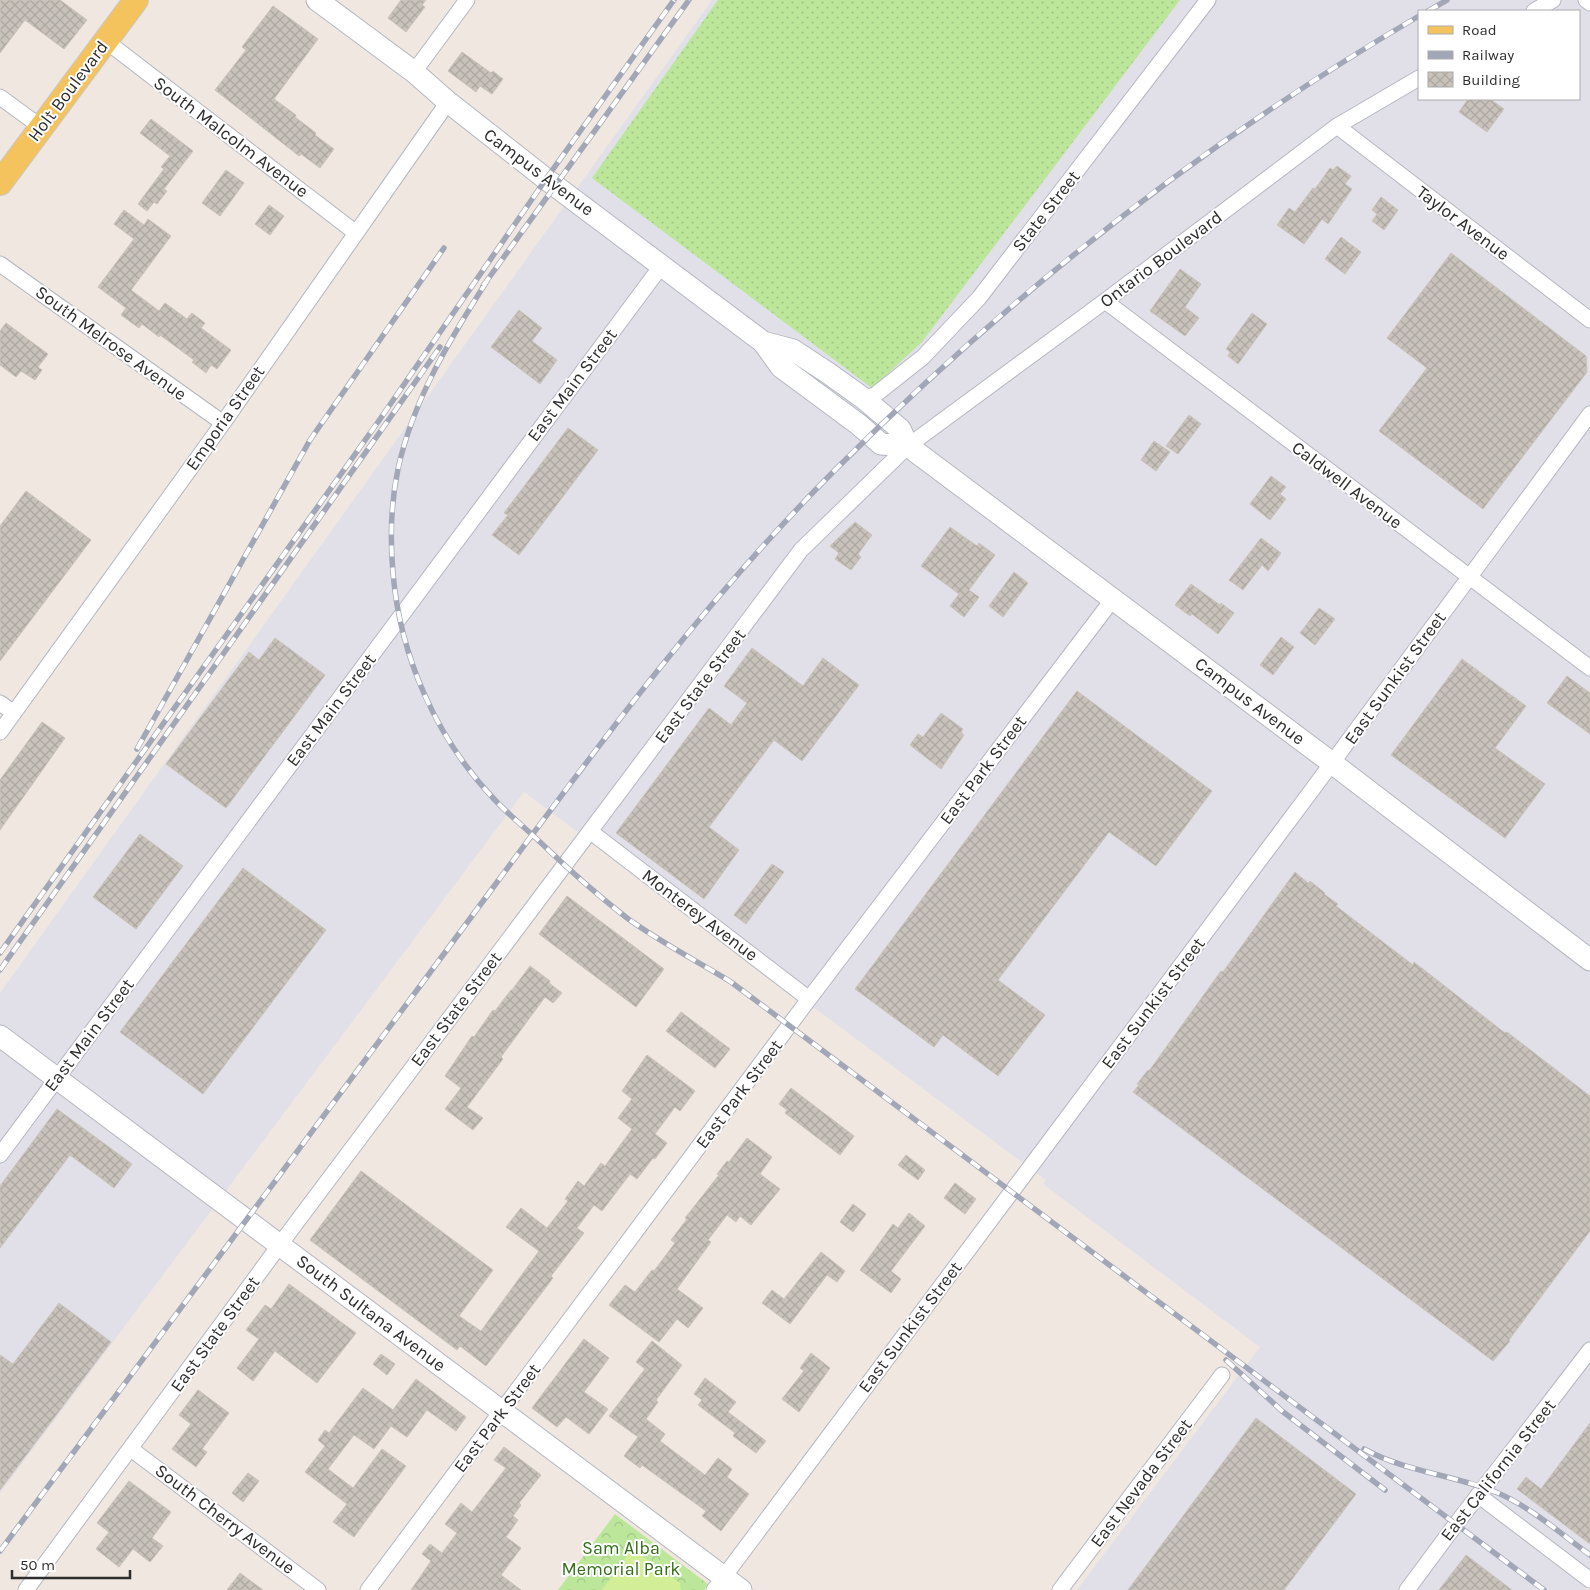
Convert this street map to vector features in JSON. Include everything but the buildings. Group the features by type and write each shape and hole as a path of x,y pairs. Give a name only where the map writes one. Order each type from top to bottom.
{"main road":[{"name":"Holt Boulevard","path":"0,182 136,0"}],"street":[{"name":"Campus Avenue","path":"317,0 414,72 448,102 763,342 781,367 881,444 908,446"},
{"path":"414,72 467,0"},
{"name":"State Street","path":"863,398 876,396 924,357 979,298 1208,0"},
{"path":"1536,10 1553,0"},
{"path":"1586,0 1590,3"},
{"name":"South Malcolm Avenue","path":"106,41 356,232"},
{"name":"Ontario Boulevard","path":"908,446 1105,301 1337,126 1418,79"},
{"path":"0,97 41,127"},
{"name":"Emporia Street","path":"0,732 223,422 448,102"},
{"name":"Taylor Avenue","path":"1337,126 1590,320"},
{"name":"South Melrose Avenue","path":"0,264 223,422"},
{"name":"East Main Street","path":"0,1155 662,265"},
{"name":"Caldwell Avenue","path":"1105,301 1590,668"},
{"name":"Campus Avenue","path":"763,342 793,350 863,398 900,429 908,446 1332,763 1590,960"},
{"name":"East Sunkist Street","path":"719,1584 1590,414"},
{"name":"East State Street","path":"26,1590 280,1245 801,550 908,446"},
{"name":"East Park Street","path":"368,1590 809,999 1113,599"},
{"path":"0,703 14,713"},
{"name":"Monterey Avenue","path":"590,832 809,999"},
{"name":"South Sultana Avenue","path":"0,1036 502,1412 719,1584 741,1590"},
{"name":"East California Street","path":"1407,1590 1590,1350"},
{"name":"East Nevada Street","path":"1060,1590 1222,1375"},
{"name":"South Cherry Avenue","path":"131,1448 318,1590"},
{"path":"1478,1496 1590,1580"}],"shaded area":[{"path":"712,0 1590,0 1590,1583 1585,1590 1077,1590 1260,1347 1043,1184 1046,1180 524,792 0,1493 0,993"}],"green space":[{"path":"718,0 1180,0 922,342 872,388 592,178"},
{"name":"Sam Alba Memorial Park","path":"615,1514 708,1584 704,1590 558,1590"},
{"path":"632,1549 680,1583 681,1590 602,1590"}],"railway":[{"path":"0,953 378,422 546,179 674,0"},
{"path":"483,286 689,0"},
{"path":"1430,10 1447,0"},
{"path":"0,1551 633,701 681,641 782,525 835,470 970,342 1112,224 1261,116 1418,17"},
{"path":"137,749 310,440 444,248"},
{"path":"487,281 434,371 413,419 398,469 391,534 397,604 413,665 438,723 473,775 510,815 582,881 627,918 731,982 1544,1590"},
{"path":"0,970 440,347"},
{"path":"1226,1360 1282,1411 1385,1490"},
{"path":"1364,1449 1397,1463 1482,1487 1511,1499 1590,1555"}]}
